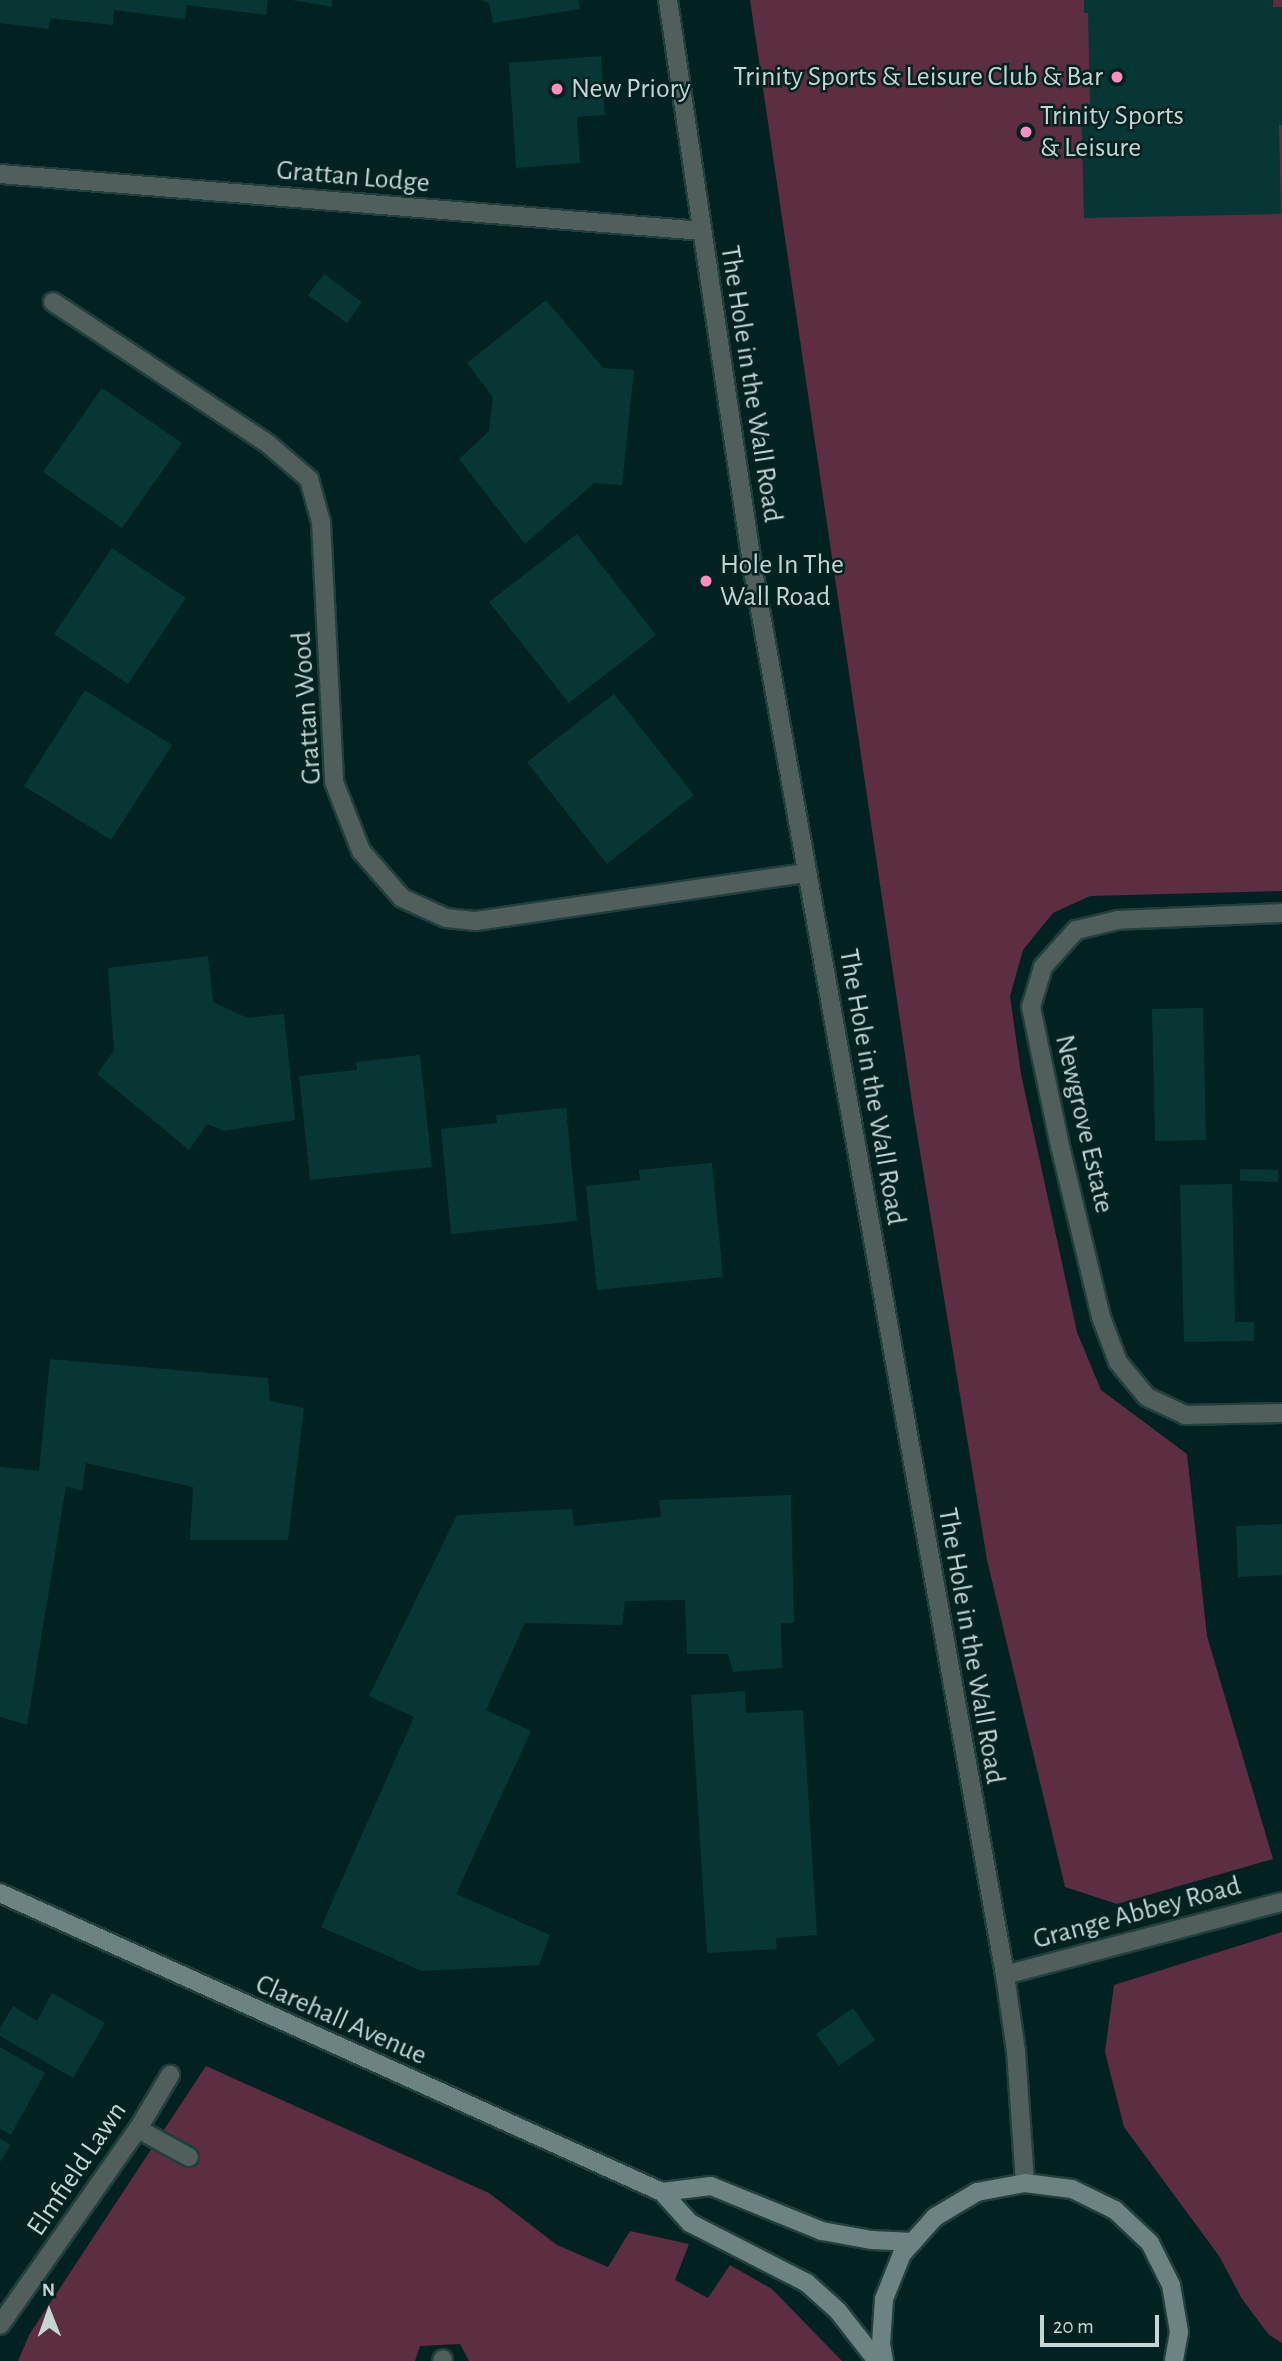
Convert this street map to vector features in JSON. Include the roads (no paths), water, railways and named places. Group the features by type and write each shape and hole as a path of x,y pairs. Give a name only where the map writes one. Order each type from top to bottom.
{"main road":[{"name":"Clarehall Avenue","path":"0,1893 662,2192 690,2223 807,2283 838,2311 877,2361"},
{"path":"884,2361 881,2344 884,2299 902,2254 934,2217 977,2192 1025,2183 1072,2189 1115,2210 1150,2244 1171,2286 1179,2332 1174,2361"},
{"path":"662,2192 711,2186 822,2231 872,2240 913,2242"}],"street":[{"name":"The Hole in the Wall Road","path":"667,0 753,570 1005,1975 1016,2051 1025,2183"},
{"name":"Grattan Lodge","path":"0,174 702,232"},
{"name":"Grattan Wood","path":"52,302 268,444 309,479 321,522 334,782 361,851 402,898 446,918 476,921 807,873"},
{"name":"Newgrove Estate","path":"1282,913 1118,920 1076,930 1043,967 1031,1007 1060,1146 1101,1317 1118,1362 1147,1396 1185,1415 1282,1413"},
{"name":"Grange Abbey Road","path":"1005,1975 1282,1902"},
{"name":"Elmfield Lawn","path":"0,2325 138,2129 170,2075"},
{"path":"138,2129 189,2157"}],"place":[{"name":"Trinity Sports & Leisure Club & Bar","path":"1117,77"},
{"name":"New Priory","path":"557,89"},
{"name":"Trinity Sports & Leisure","path":"1026,132"},
{"name":"Hole In The Wall Road","path":"706,581"}]}
